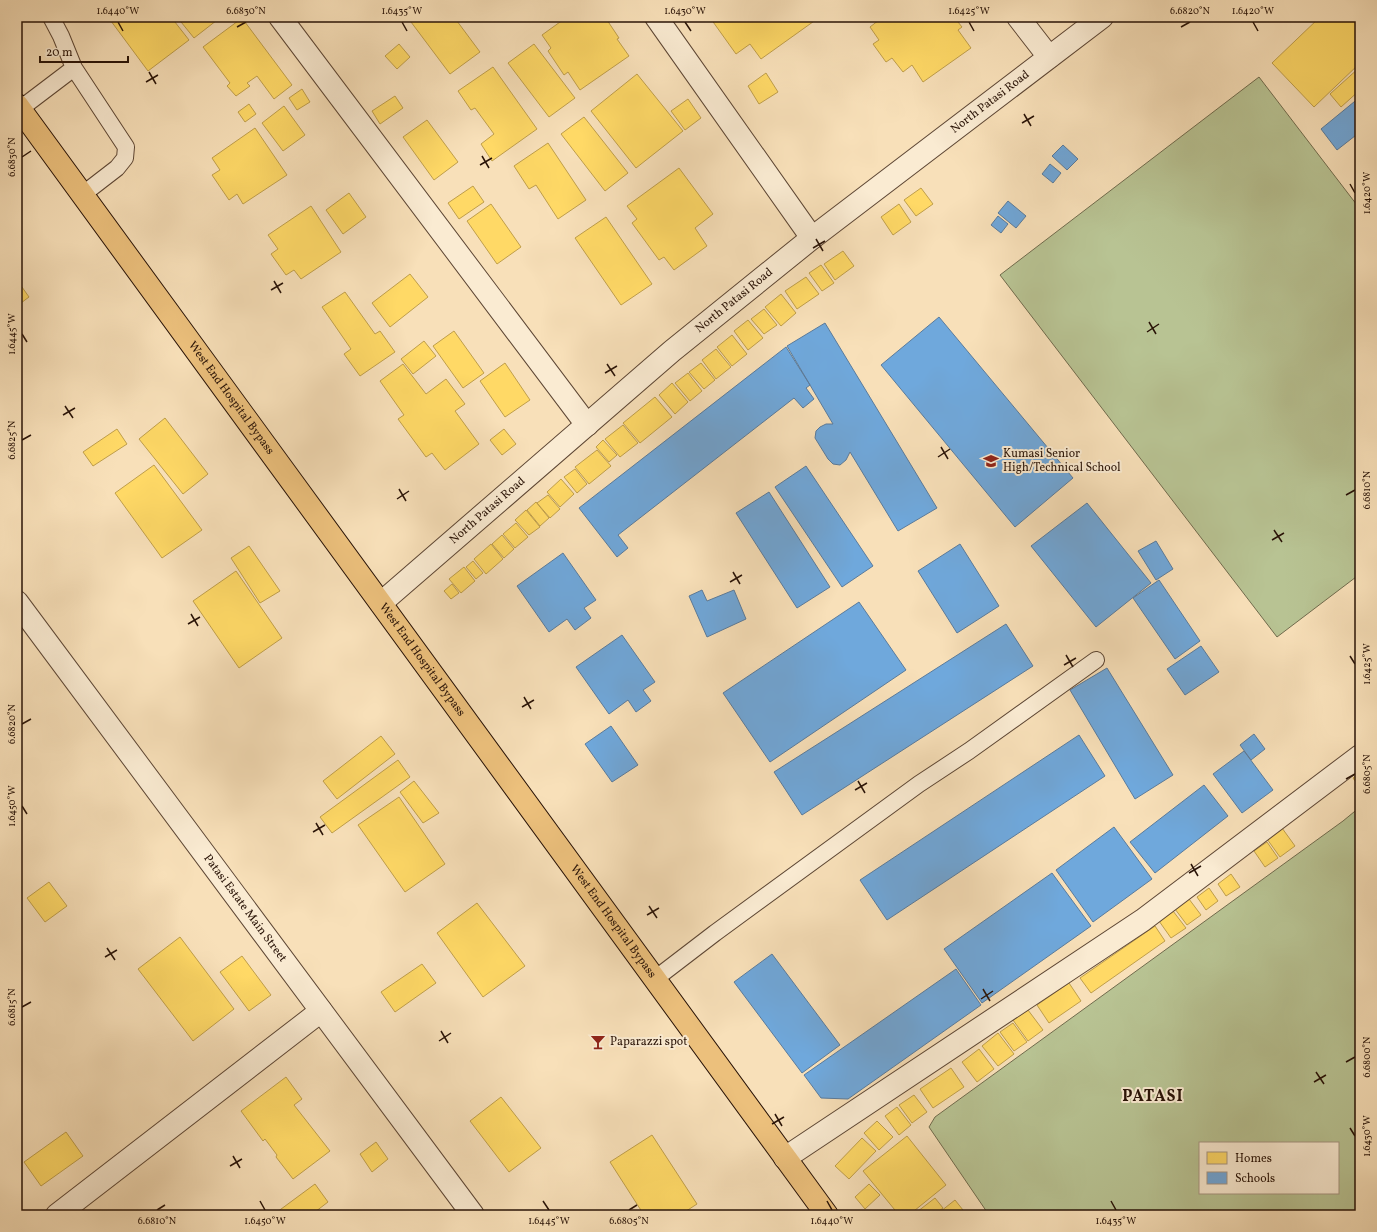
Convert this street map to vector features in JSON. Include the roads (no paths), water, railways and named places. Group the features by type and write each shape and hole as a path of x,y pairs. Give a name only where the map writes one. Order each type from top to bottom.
{"highway":[{"name":"West End Hospital Bypass","path":"18,107 827,1215"}],"street":[{"path":"280,17 587,425"},
{"path":"656,17 812,238"},
{"path":"1018,17 1049,57"},
{"name":"North Patasi Road","path":"381,603 672,350 812,238 1102,17"},
{"name":"Patasi Estate Main Street","path":"17,602 473,1215"},
{"path":"785,1158 1143,920 1360,756"},
{"path":"57,1215 321,1011"}],"lane":[{"path":"51,17 61,36 74,68 126,147 125,158 117,168 82,194"},
{"path":"18,107 74,68"},
{"path":"655,979 715,933 912,789 969,751 1096,660"}],"place":[{"name":"Kumasi Senior High/Technical School","path":"991,461"},
{"name":"Paparazzi spot","path":"598,1042"}],"district":[{"name":"PATASI","path":"1153,1097"}]}
